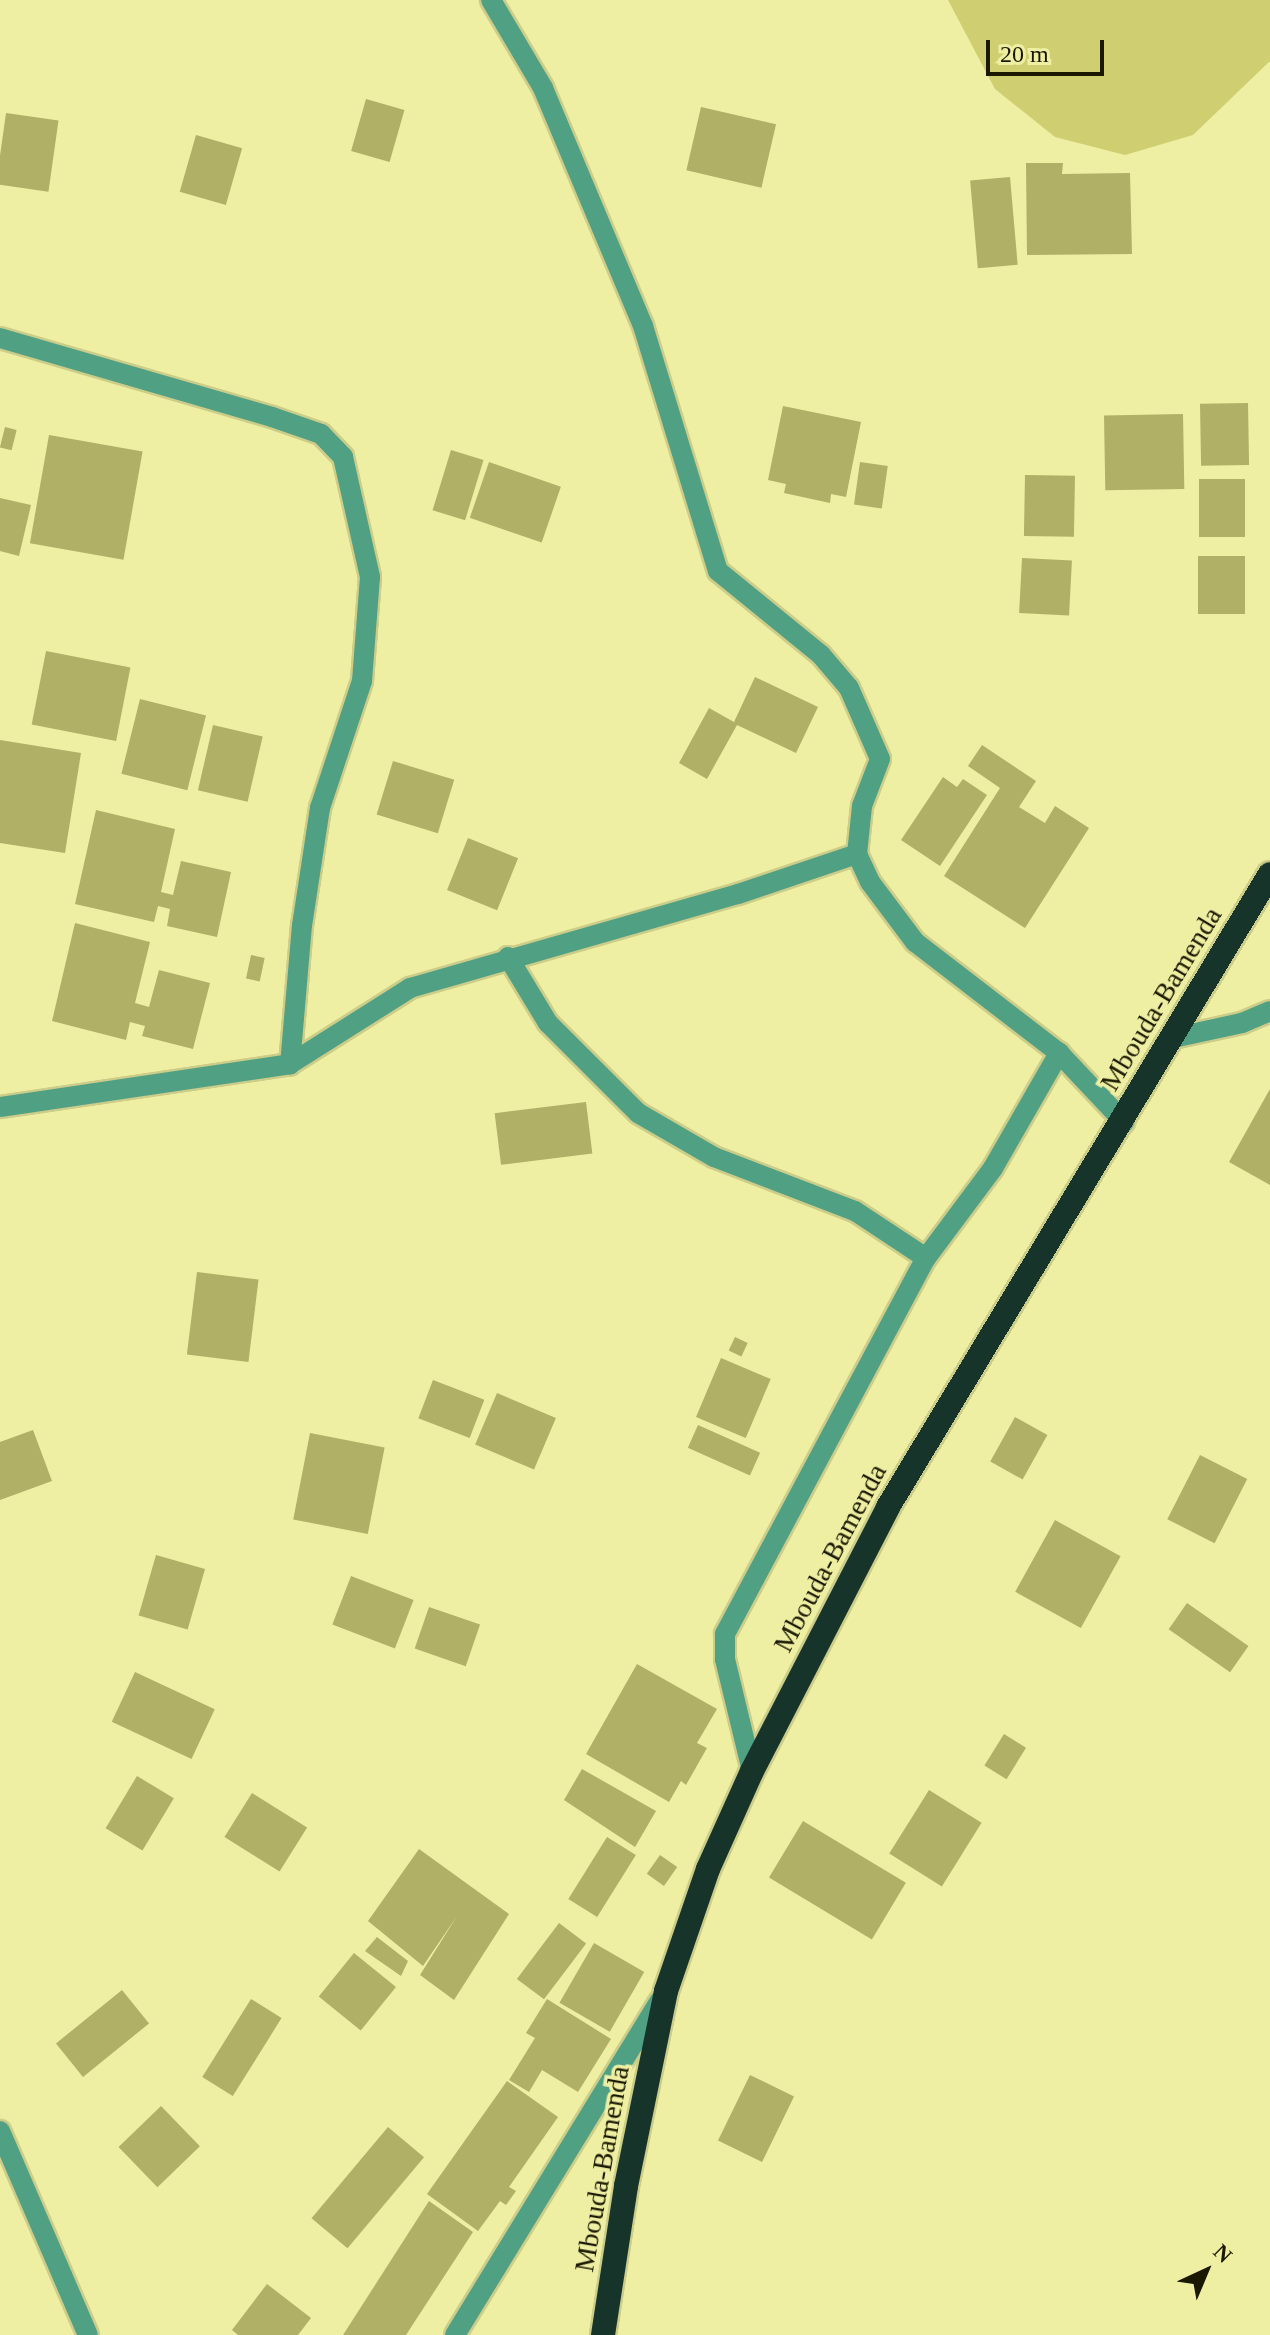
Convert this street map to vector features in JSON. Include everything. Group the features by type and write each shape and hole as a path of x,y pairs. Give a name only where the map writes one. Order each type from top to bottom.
{"highway":[{"name":"Mbouda-Bamenda","path":"603,2335 626,2186 666,1991 708,1869 752,1771 888,1507 1124,1122 1270,874"}],"street":[{"path":"491,0 543,88 643,326 718,571 821,655 849,688 880,759 862,806 857,854 870,882 915,942 1059,1053 1124,1122"},
{"path":"0,338 297,425 321,434 343,457 370,577 362,681 320,808 302,925 290,1064"},
{"path":"0,1107 290,1064 410,988 508,957 738,894 857,854"},
{"path":"508,957 548,1023 638,1113 714,1157 855,1211 926,1258"},
{"path":"1173,1038 1242,1023 1270,1011"},
{"path":"752,1771 725,1659 725,1634 926,1258 993,1168 1059,1053"},
{"path":"455,2335 666,1991"},
{"path":"0,2131 88,2335"}],"shaded area":[{"path":"948,0 1270,0 1270,61 1193,135 1125,155 1055,137 995,89"}],"building":[{"path":"366,99 404,110 390,162 351,151"},
{"path":"701,107 776,124 761,188 686,170"},
{"path":"6,113 58,120 48,192 0,185 0,156"},
{"path":"196,135 242,148 226,205 180,192"},
{"path":"1026,163 1063,163 1062,174 1130,173 1132,254 1027,255"},
{"path":"1010,177 1018,265 978,268 970,180"},
{"path":"1248,403 1249,465 1201,466 1200,404"},
{"path":"783,406 861,422 846,497 831,494 830,503 784,493 786,484 768,480"},
{"path":"1183,414 1184,489 1105,490 1104,415"},
{"path":"5,427 17,430 12,450 0,447"},
{"path":"49,435 143,451 123,560 30,543"},
{"path":"451,450 484,460 465,520 433,510"},
{"path":"489,462 561,487 542,543 470,518"},
{"path":"860,462 888,466 882,508 854,505"},
{"path":"1025,475 1075,476 1074,537 1024,536"},
{"path":"1199,479 1245,479 1245,537 1199,537"},
{"path":"0,498 31,505 19,556 0,551"},
{"path":"1198,556 1245,556 1245,614 1198,614"},
{"path":"1022,558 1072,561 1069,616 1019,613"},
{"path":"46,651 130,667 116,741 32,725"},
{"path":"755,677 818,707 796,753 737,725 707,779 679,763 709,708 734,722"},
{"path":"140,699 206,715 187,790 121,774"},
{"path":"213,725 263,736 248,802 198,790"},
{"path":"0,740 81,753 65,853 0,843"},
{"path":"982,745 1036,781 1019,807 1045,823 1055,806 1089,828 1025,928 944,876 1000,788 968,766"},
{"path":"393,761 454,780 438,833 377,815"},
{"path":"943,777 957,787 963,779 987,795 940,866 901,840"},
{"path":"96,810 175,829 161,892 173,895 181,861 231,872 217,937 167,926 170,909 158,906 154,922 75,904"},
{"path":"468,838 518,858 497,910 447,890"},
{"path":"75,923 150,942 135,1003 149,1007 159,970 210,983 193,1049 142,1036 145,1026 130,1022 126,1040 52,1021"},
{"path":"251,955 265,958 260,981 246,978"},
{"path":"1270,1089 1270,1185 1229,1162"},
{"path":"586,1102 592,1154 501,1165 495,1113"},
{"path":"197,1272 259,1280 248,1362 187,1354"},
{"path":"735,1337 748,1343 741,1357 729,1351"},
{"path":"721,1358 771,1379 746,1438 696,1417"},
{"path":"433,1380 484,1400 470,1438 418,1418"},
{"path":"497,1393 556,1418 534,1470 475,1445"},
{"path":"1015,1417 1047,1435 1023,1480 990,1462"},
{"path":"698,1425 760,1453 750,1475 688,1448"},
{"path":"33,1430 52,1481 0,1500 0,1442"},
{"path":"310,1433 385,1448 368,1534 293,1519"},
{"path":"1200,1455 1247,1479 1215,1543 1167,1519"},
{"path":"1055,1520 1121,1556 1081,1628 1015,1592"},
{"path":"156,1555 205,1569 188,1630 139,1616"},
{"path":"351,1576 414,1600 395,1649 332,1625"},
{"path":"1187,1603 1248,1646 1230,1672 1169,1629"},
{"path":"429,1607 480,1625 466,1666 415,1649"},
{"path":"637,1664 717,1709 697,1743 707,1748 686,1785 681,1781 669,1802 586,1754"},
{"path":"135,1672 215,1709 192,1759 112,1722"},
{"path":"1004,1734 1026,1748 1006,1779 984,1765"},
{"path":"582,1769 656,1811 635,1847 564,1800"},
{"path":"137,1776 174,1798 142,1850 106,1828"},
{"path":"929,1790 982,1823 942,1886 889,1854"},
{"path":"252,1793 307,1827 280,1872 224,1837"},
{"path":"803,1821 906,1883 872,1939 769,1878"},
{"path":"607,1837 636,1855 597,1917 568,1899"},
{"path":"419,1849 509,1914 454,2000 420,1975 457,1916 423,1966 368,1921"},
{"path":"660,1855 677,1867 664,1886 647,1874"},
{"path":"559,1923 586,1943 544,1999 517,1979"},
{"path":"377,1937 408,1961 401,1976 365,1951"},
{"path":"594,1943 644,1972 610,2032 560,2003"},
{"path":"354,1953 396,1987 361,2031 319,1997"},
{"path":"122,1990 149,2023 83,2077 56,2043"},
{"path":"251,1999 282,2018 233,2096 202,2077"},
{"path":"547,1999 611,2039 578,2092 542,2070 529,2092 509,2080 535,2038 526,2033"},
{"path":"750,2075 794,2096 762,2162 718,2141"},
{"path":"507,2081 558,2117 509,2187 516,2191 506,2205 500,2201 478,2231 427,2194"},
{"path":"161,2106 200,2146 157,2187 119,2147"},
{"path":"388,2127 424,2157 348,2248 312,2218"},
{"path":"429,2201 473,2232 406,2335 343,2335"},
{"path":"267,2284 311,2318 298,2335 238,2335 232,2330"}]}
